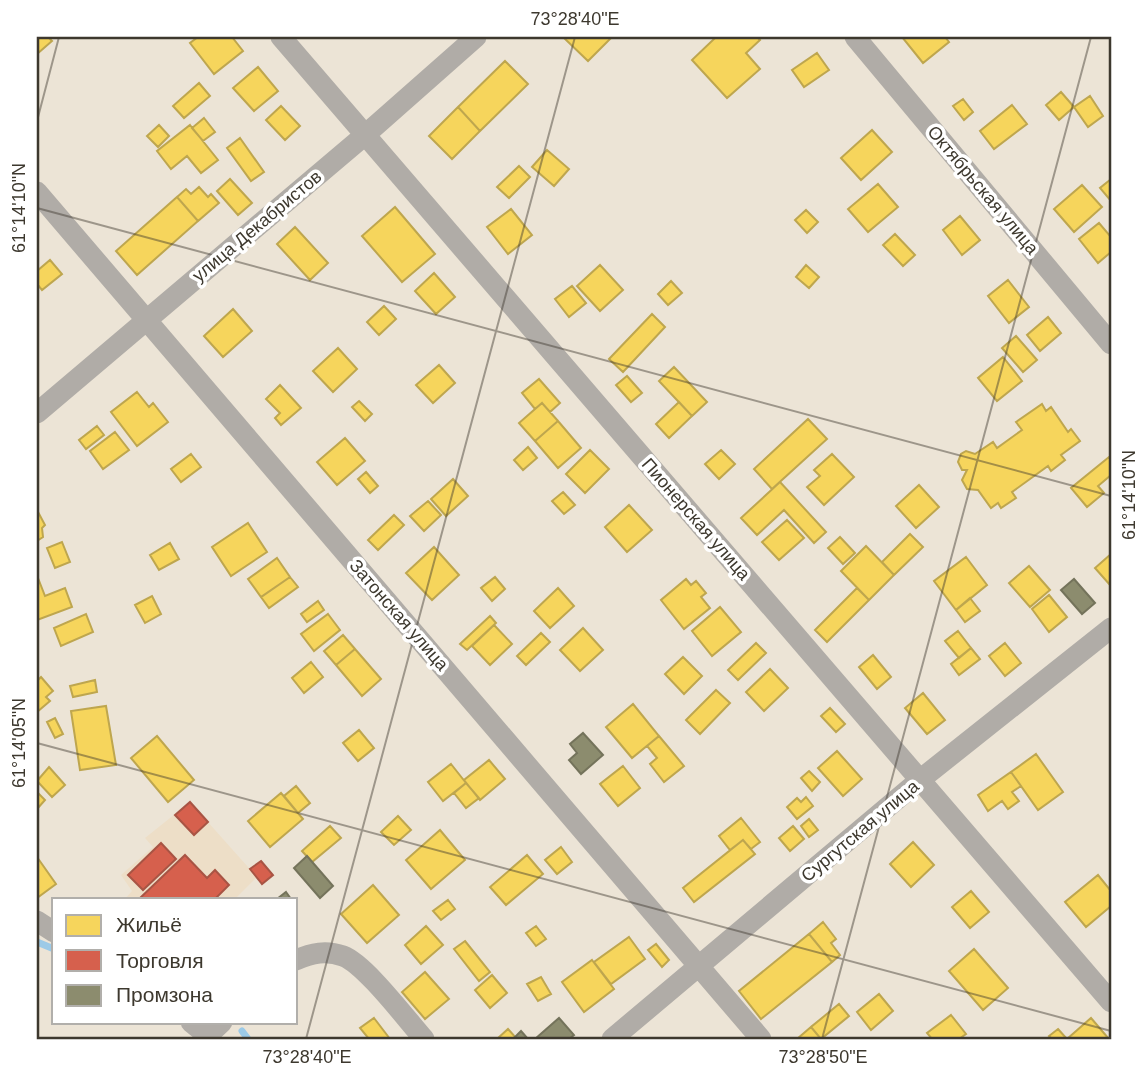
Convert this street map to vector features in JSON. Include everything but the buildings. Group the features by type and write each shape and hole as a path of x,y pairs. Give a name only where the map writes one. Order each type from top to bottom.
{"street":[{"name":"Пионерская улица","path":"281,37 1111,1002"},
{"name":"улица Декабристов","path":"37,412 365,135 476,37"},
{"name":"Октябрьская улица","path":"855,37 1111,344"},
{"name":"Затонская улица","path":"37,192 761,1039"},
{"name":"Сургутская улица","path":"612,1039 921,779 1111,628"},
{"path":"37,921 52,931"},
{"path":"298,959 315,951 344,956 361,969 424,1039"}],"shaded area":[{"path":"190,802 257,877 236,898 126,898 132,891 121,875 153,847 145,838"}],"waterway":[{"path":"37,942 52,948"},
{"path":"242,1031 248,1039"}]}
